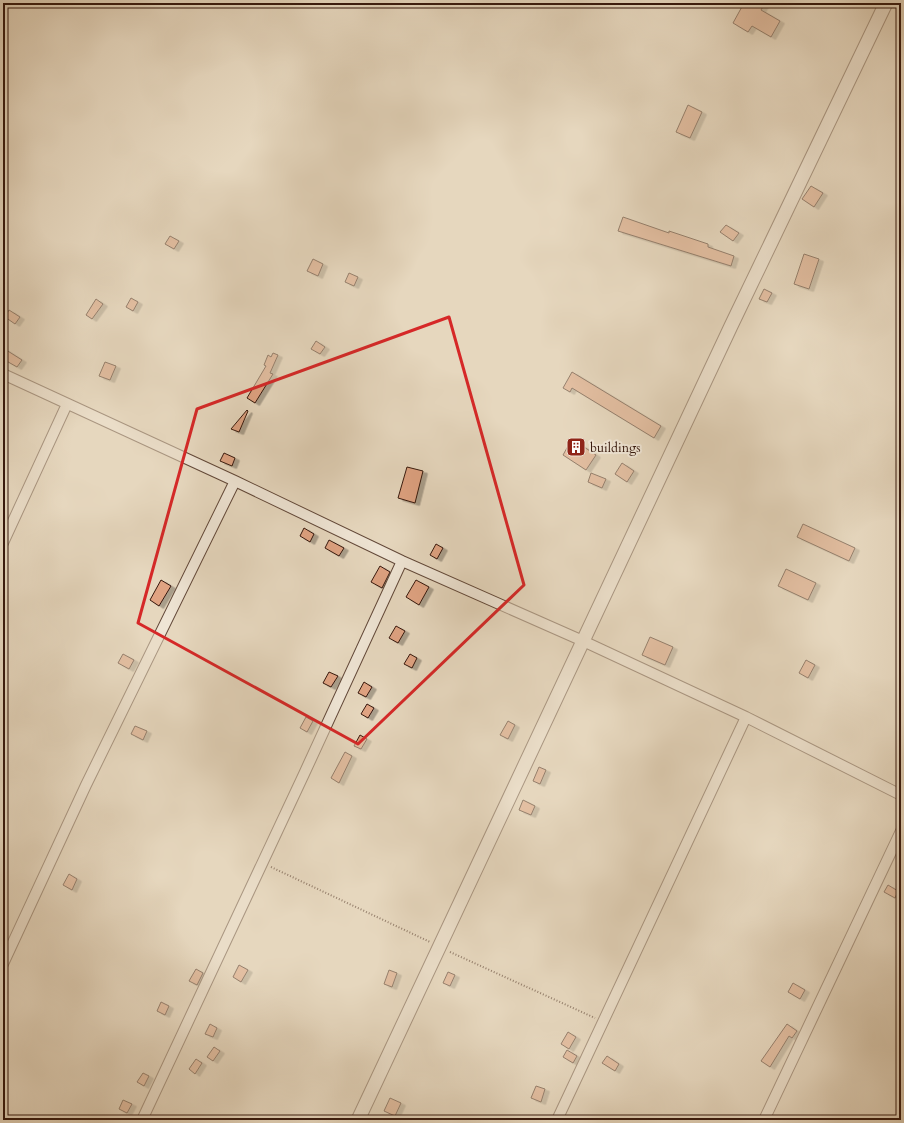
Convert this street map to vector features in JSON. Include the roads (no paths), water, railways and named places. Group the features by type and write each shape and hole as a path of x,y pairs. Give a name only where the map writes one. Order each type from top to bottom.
{"street":[{"path":"358,1120 731,326 886,3"},
{"path":"3,374 402,561 583,641 746,717 901,795"},
{"path":"3,544 67,404"},
{"path":"3,964 86,785 235,482"},
{"path":"142,1120 402,561"},
{"path":"558,1120 746,717"},
{"path":"764,1120 901,831"}],"place":[{"name":"buildings","path":"576,447"}]}
